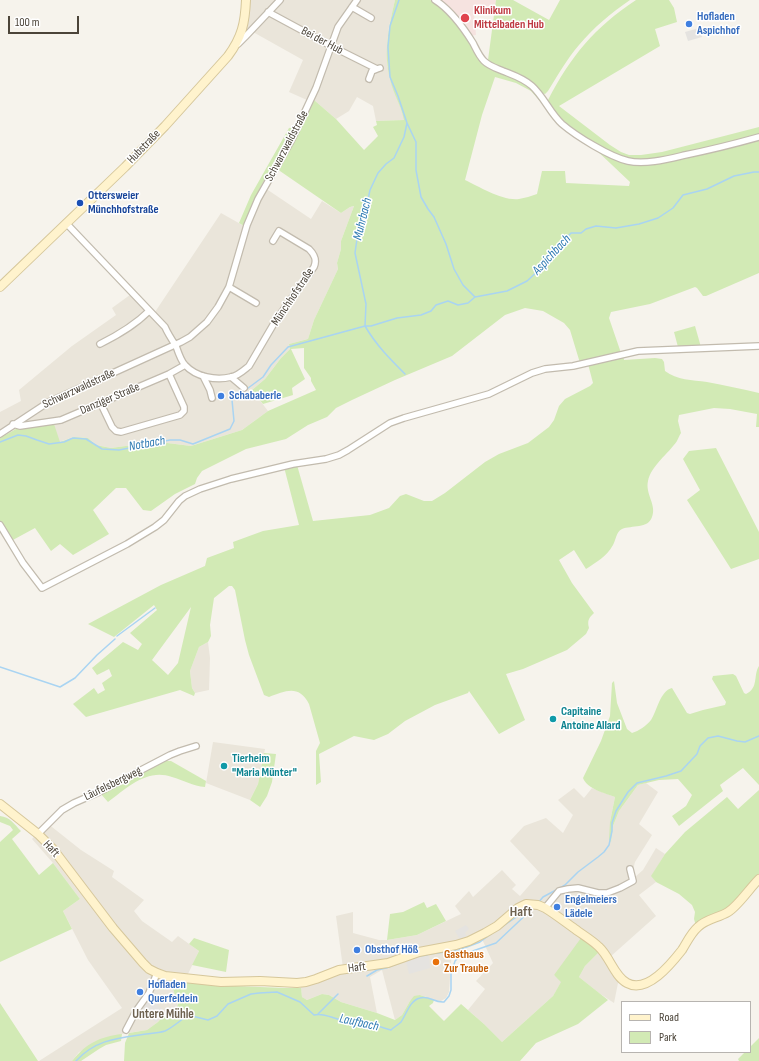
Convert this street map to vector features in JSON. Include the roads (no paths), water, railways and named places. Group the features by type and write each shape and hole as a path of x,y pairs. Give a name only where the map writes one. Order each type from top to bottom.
{"main road":[{"path":"236,45 244,21 246,0"},
{"name":"Hubstraße","path":"0,287 125,167 165,126 228,56 236,45"},
{"name":"Haft","path":"0,804 38,834 53,849 129,947 149,969 165,976 221,982 306,982 339,970 388,963 419,952 469,941 497,926 518,908 526,904 538,905"},
{"path":"538,905 593,942 606,954 621,978 636,986 650,982 659,975 672,963 698,927 707,921 728,912 759,879"}],"street":[{"name":"Hubstraße","path":"236,45 246,37 280,0"},
{"name":"Schwarzwaldstraße","path":"0,434 47,403 190,337 207,322 218,307 229,287 248,225 258,199 291,141 316,88 338,27 357,0"},
{"path":"435,0 441,3 464,28 479,56 484,62 524,79 533,87 551,111 567,128 620,159 630,162 648,162 669,159 759,137"},
{"path":"352,7 371,18"},
{"name":"Bei der Hub","path":"268,12 331,46 379,68 372,71 369,79"},
{"path":"66,223 164,328 185,365 203,376 211,378 231,378 244,388"},
{"name":"Münchhofstraße","path":"231,378 249,366 276,320 316,263 316,259 309,249 278,231 273,241"},
{"path":"229,287 256,303"},
{"path":"100,344 130,327 149,311"},
{"path":"0,525 23,562 42,588 132,541 155,527 164,520 179,501 200,489 231,479 339,455 390,423 489,394 532,373 545,369 573,366 638,351 759,346"},
{"name":"Danziger Straße","path":"13,424 20,426 60,420 101,404 169,374 185,365"},
{"path":"101,404 112,427 116,431 121,432 180,415 184,411 184,407 169,374"},
{"path":"203,376 209,387 212,398"},
{"path":"31,413 29,417 33,424"},
{"name":"Läufelsbergweg","path":"38,834 62,810 74,803 99,792 170,755 196,746"},
{"name":"Haft","path":"538,905 559,891 578,888 598,893 607,893 620,888 633,881 630,869"},
{"path":"126,1030 148,993 157,973"}],"waterway":[{"name":"Muhrbach","path":"365,326 366,304 355,253 358,232 365,213 370,190 378,173 394,158 404,137 407,123 390,77 388,47 390,26 399,0"},
{"name":"Muhrbach","path":"407,123 416,142 416,170 421,197 434,217 446,244 454,269 463,285 475,297"},
{"name":"Aspichbach","path":"0,442 18,435 26,436 49,444 64,442 73,438 86,439 102,449 119,450 170,440 180,440 193,444 230,429 234,421 232,400 263,377 271,365 288,347 397,318 421,315 431,311 436,305 448,301 458,305 468,303 475,297 507,291 527,281 552,258 560,245 571,233 581,233 586,229 596,226 616,228 639,224 658,218 673,208 683,195 707,189 734,176 759,172"},
{"path":"365,326 379,346 405,374"},
{"path":"117,636 155,608"},
{"path":"0,667 60,687 75,678 115,639"},
{"name":"Laufbach","path":"560,888 604,852 609,845 612,823 616,811 628,792 637,783 681,771 697,754 700,746 708,738 718,736 745,742 759,736"},
{"name":"Laufbach","path":"538,903 543,897 556,890"},
{"name":"Laufbach","path":"76,1061 92,1048 108,1041 117,1038 165,1031 188,1015 208,1020 217,1016 228,1004 251,994 259,993 277,992 300,1002 314,1015 321,1014 344,1020 357,1020 391,1030 401,1022 411,1005 417,999 423,997 444,1002 449,996 451,990 451,974 455,961 461,955 496,943 533,908"},
{"path":"500,928 521,914 526,916"},
{"path":"430,954 459,950 480,942 495,931"},
{"path":"419,956 427,955"},
{"path":"367,976 377,970 402,962"},
{"path":"318,1014 338,994"}],"place":[{"name":"Klinikum Mittelbaden Hub","path":"465,18"},
{"name":"Hofladen Aspichhof","path":"689,24"},
{"name":"Ottersweier Münchhofstraße","path":"80,203"},
{"name":"Schababerle","path":"221,396"},
{"name":"Capitaine Antoine Allard","path":"553,719"},
{"name":"Tierheim \"Maria Münter\"","path":"224,766"},
{"name":"Engelmeiers Lädele","path":"557,907"},
{"name":"Obsthof Höß","path":"357,950"},
{"name":"Gasthaus Zur Traube","path":"436,962"},
{"name":"Hofladen Querfeldein","path":"140,992"}],"district":[{"name":"Haft","path":"521,912"},
{"name":"Untere Mühle","path":"163,1015"}],"water label":[{"name":"Notbach","path":"147,444"}]}
